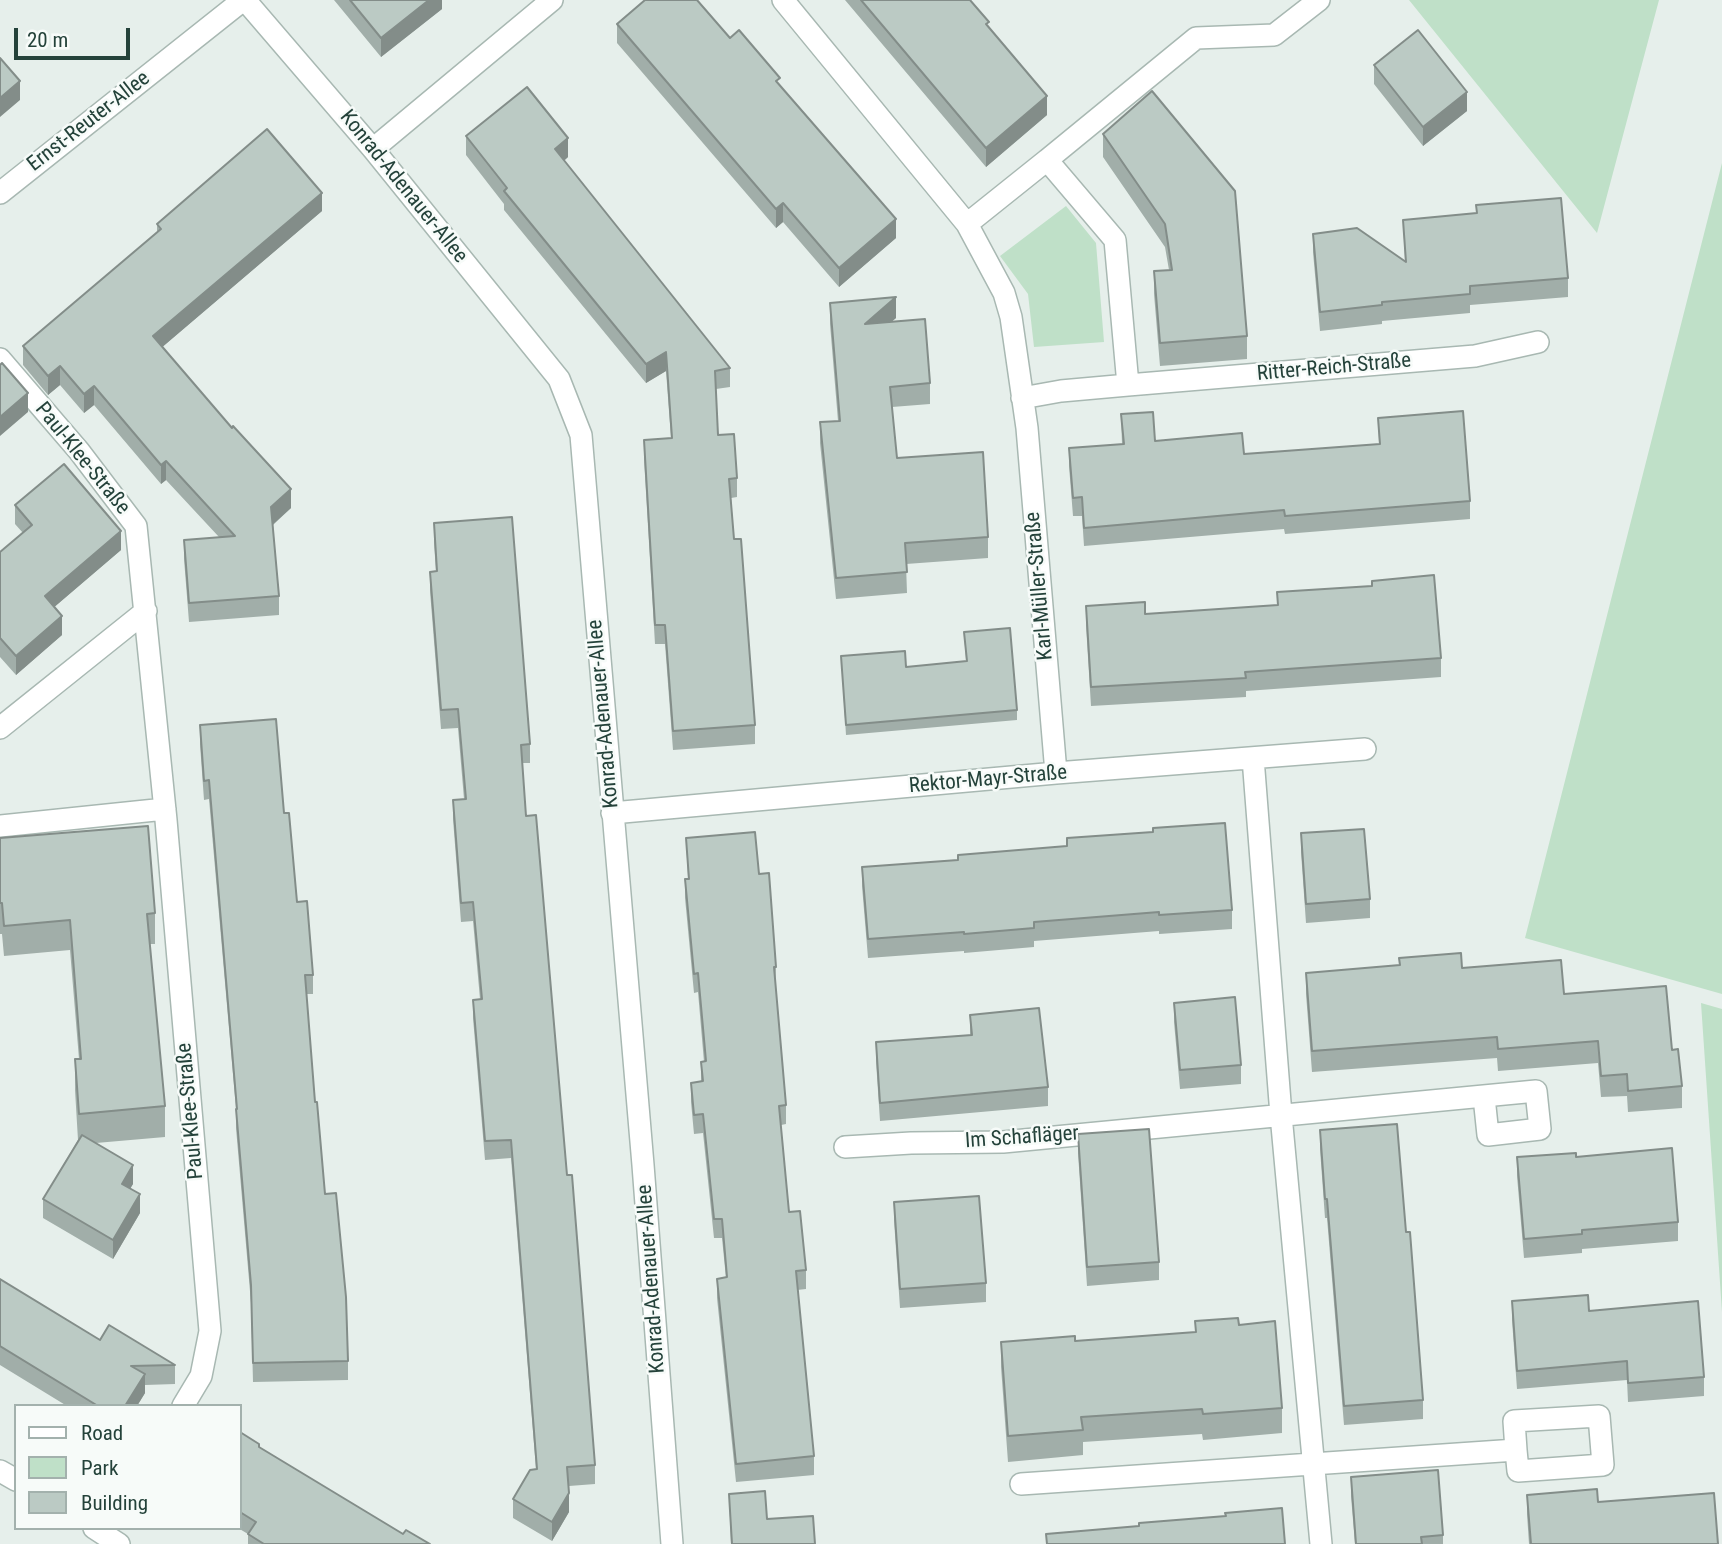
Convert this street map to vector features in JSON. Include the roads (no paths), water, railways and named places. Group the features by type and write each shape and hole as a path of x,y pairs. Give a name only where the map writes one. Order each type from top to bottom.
{"street":[{"name":"Konrad-Adenauer-Allee","path":"244,0 373,149 559,379 581,435 672,1544"},
{"name":"Ernst-Reuter-Allee","path":"0,193 244,0"},
{"path":"373,149 552,0"},
{"name":"Karl-Müller-Straße","path":"783,0 967,224 1003,293 1011,317 1027,428 1056,774"},
{"path":"967,224 1196,38 1274,36 1319,0"},
{"path":"1022,398 1061,391 1128,385 1115,240 1047,160"},
{"name":"Ritter-Reich-Straße","path":"1128,385 1475,356 1538,342"},
{"name":"Paul-Klee-Straße","path":"0,359 79,451 136,526 165,810 210,1331 201,1376 184,1404"},
{"path":"0,728 146,611"},
{"name":"Rektor-Mayr-Straße","path":"611,813 1365,749"},
{"path":"1253,758 1281,1115 1321,1544"},
{"path":"0,826 165,810"},
{"name":"Im Schafläger","path":"845,1147 1003,1142 1484,1097"},
{"path":"1600,1416 1603,1465 1518,1471 1516,1450 1514,1422 1600,1416"},
{"path":"1021,1484 1516,1450"}]}
